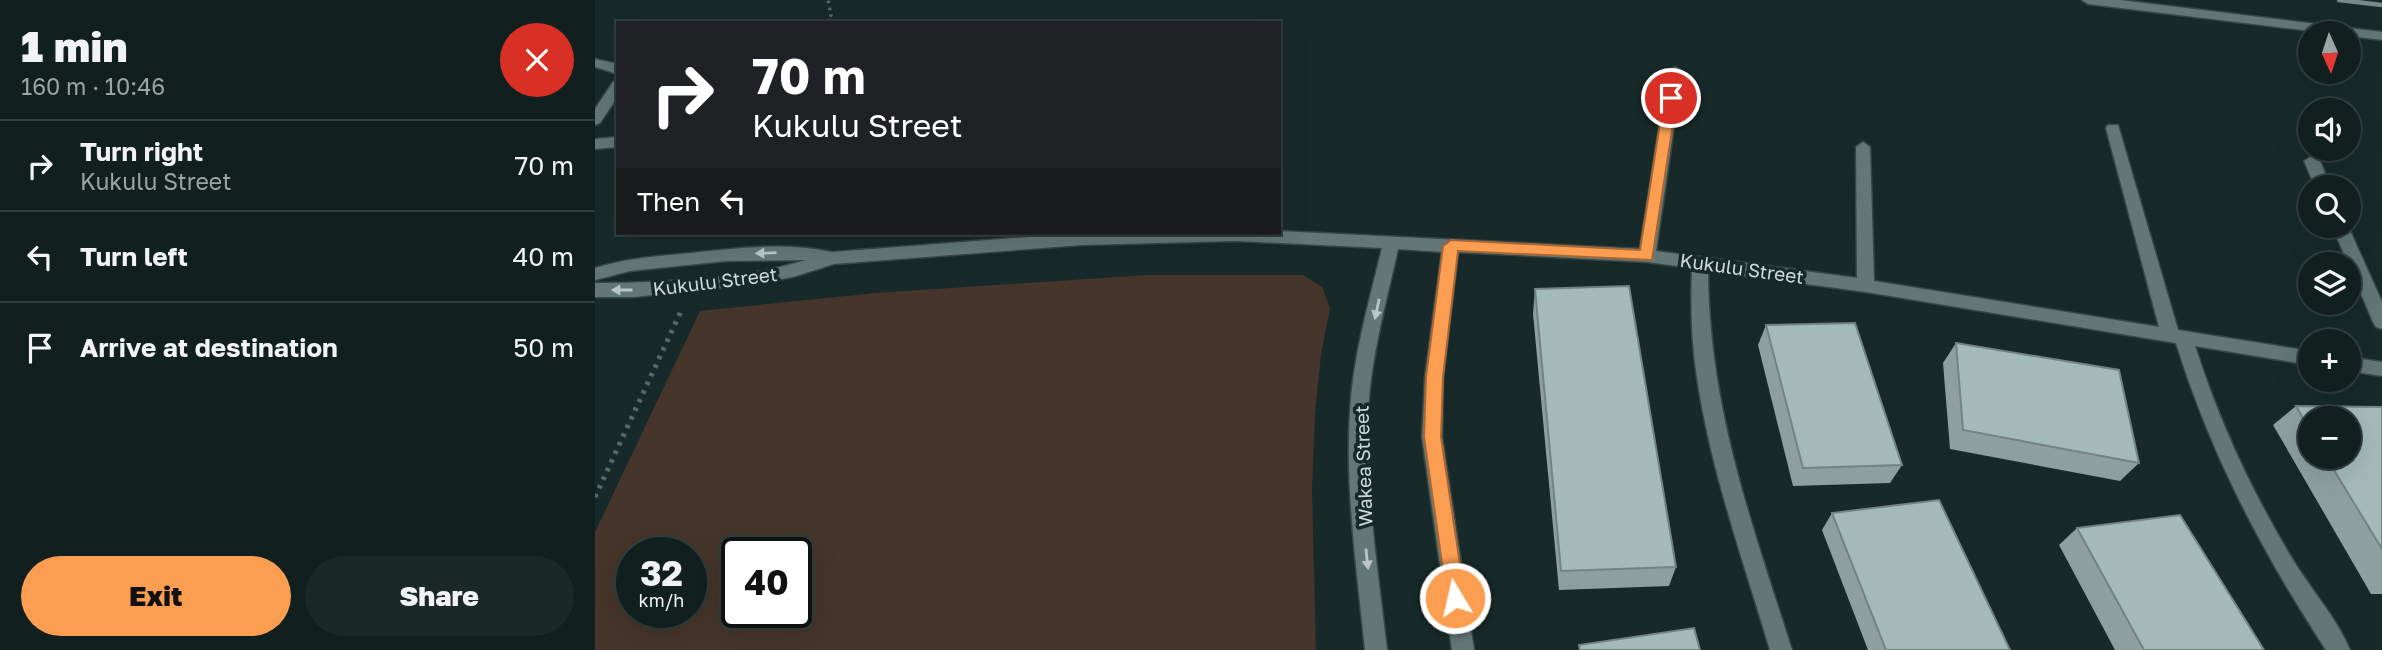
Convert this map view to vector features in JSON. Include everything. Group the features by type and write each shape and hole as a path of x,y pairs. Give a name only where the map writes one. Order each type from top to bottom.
{"street":[{"path":"2088,0 2382,36"},
{"path":"595,63 616,69"},
{"path":"1647,256 1675,71"},
{"path":"595,120 616,88"},
{"path":"2113,128 2178,338 2208,415 2280,561 2339,650"},
{"path":"595,144 616,142"},
{"path":"1863,147 1866,286"},
{"path":"2312,161 2318,175"},
{"name":"Kukulu Street","path":"595,290 634,290 793,271 834,258 1003,244 1237,235 1647,256 1700,262 1866,286 2298,356"},
{"path":"2345,238 2382,322"},
{"name":"Wakea Street","path":"1375,650 1359,478 1359,408 1391,243"},
{"path":"1451,246 1434,377 1432,437 1463,650"},
{"name":"Kukulu Street","path":"595,274 649,262 760,253 801,252 834,258"},
{"path":"1700,262 1700,320 1713,420 1724,465 1781,650"},
{"path":"2361,366 2382,369"}],"path":[{"path":"828,0 831,15 828,21"},
{"path":"595,497 695,284"}],"shaded area":[{"path":"1147,275 1303,275 1322,287 1330,308 1321,355 1315,413 1312,490 1316,650 595,650 595,532 700,311 875,293"}],"building":[{"path":"1629,286 1676,567 1561,571 1535,289"},
{"path":"1855,323 1902,465 1803,468 1766,325"},
{"path":"1956,343 2119,370 2139,463 1963,430"},
{"path":"2361,407 2382,407 2382,549 2333,469 2361,469"},
{"path":"1939,500 2010,650 1886,650 1832,513"},
{"path":"2180,515 2264,650 2144,650 2077,528"},
{"path":"1694,628 1700,650 1580,650 1579,645"}],"railway":[{"path":"2339,0 2382,5"}],"route":[{"path":"1455,598 1432,437 1434,377 1451,246 1647,256 1671,98"}]}
